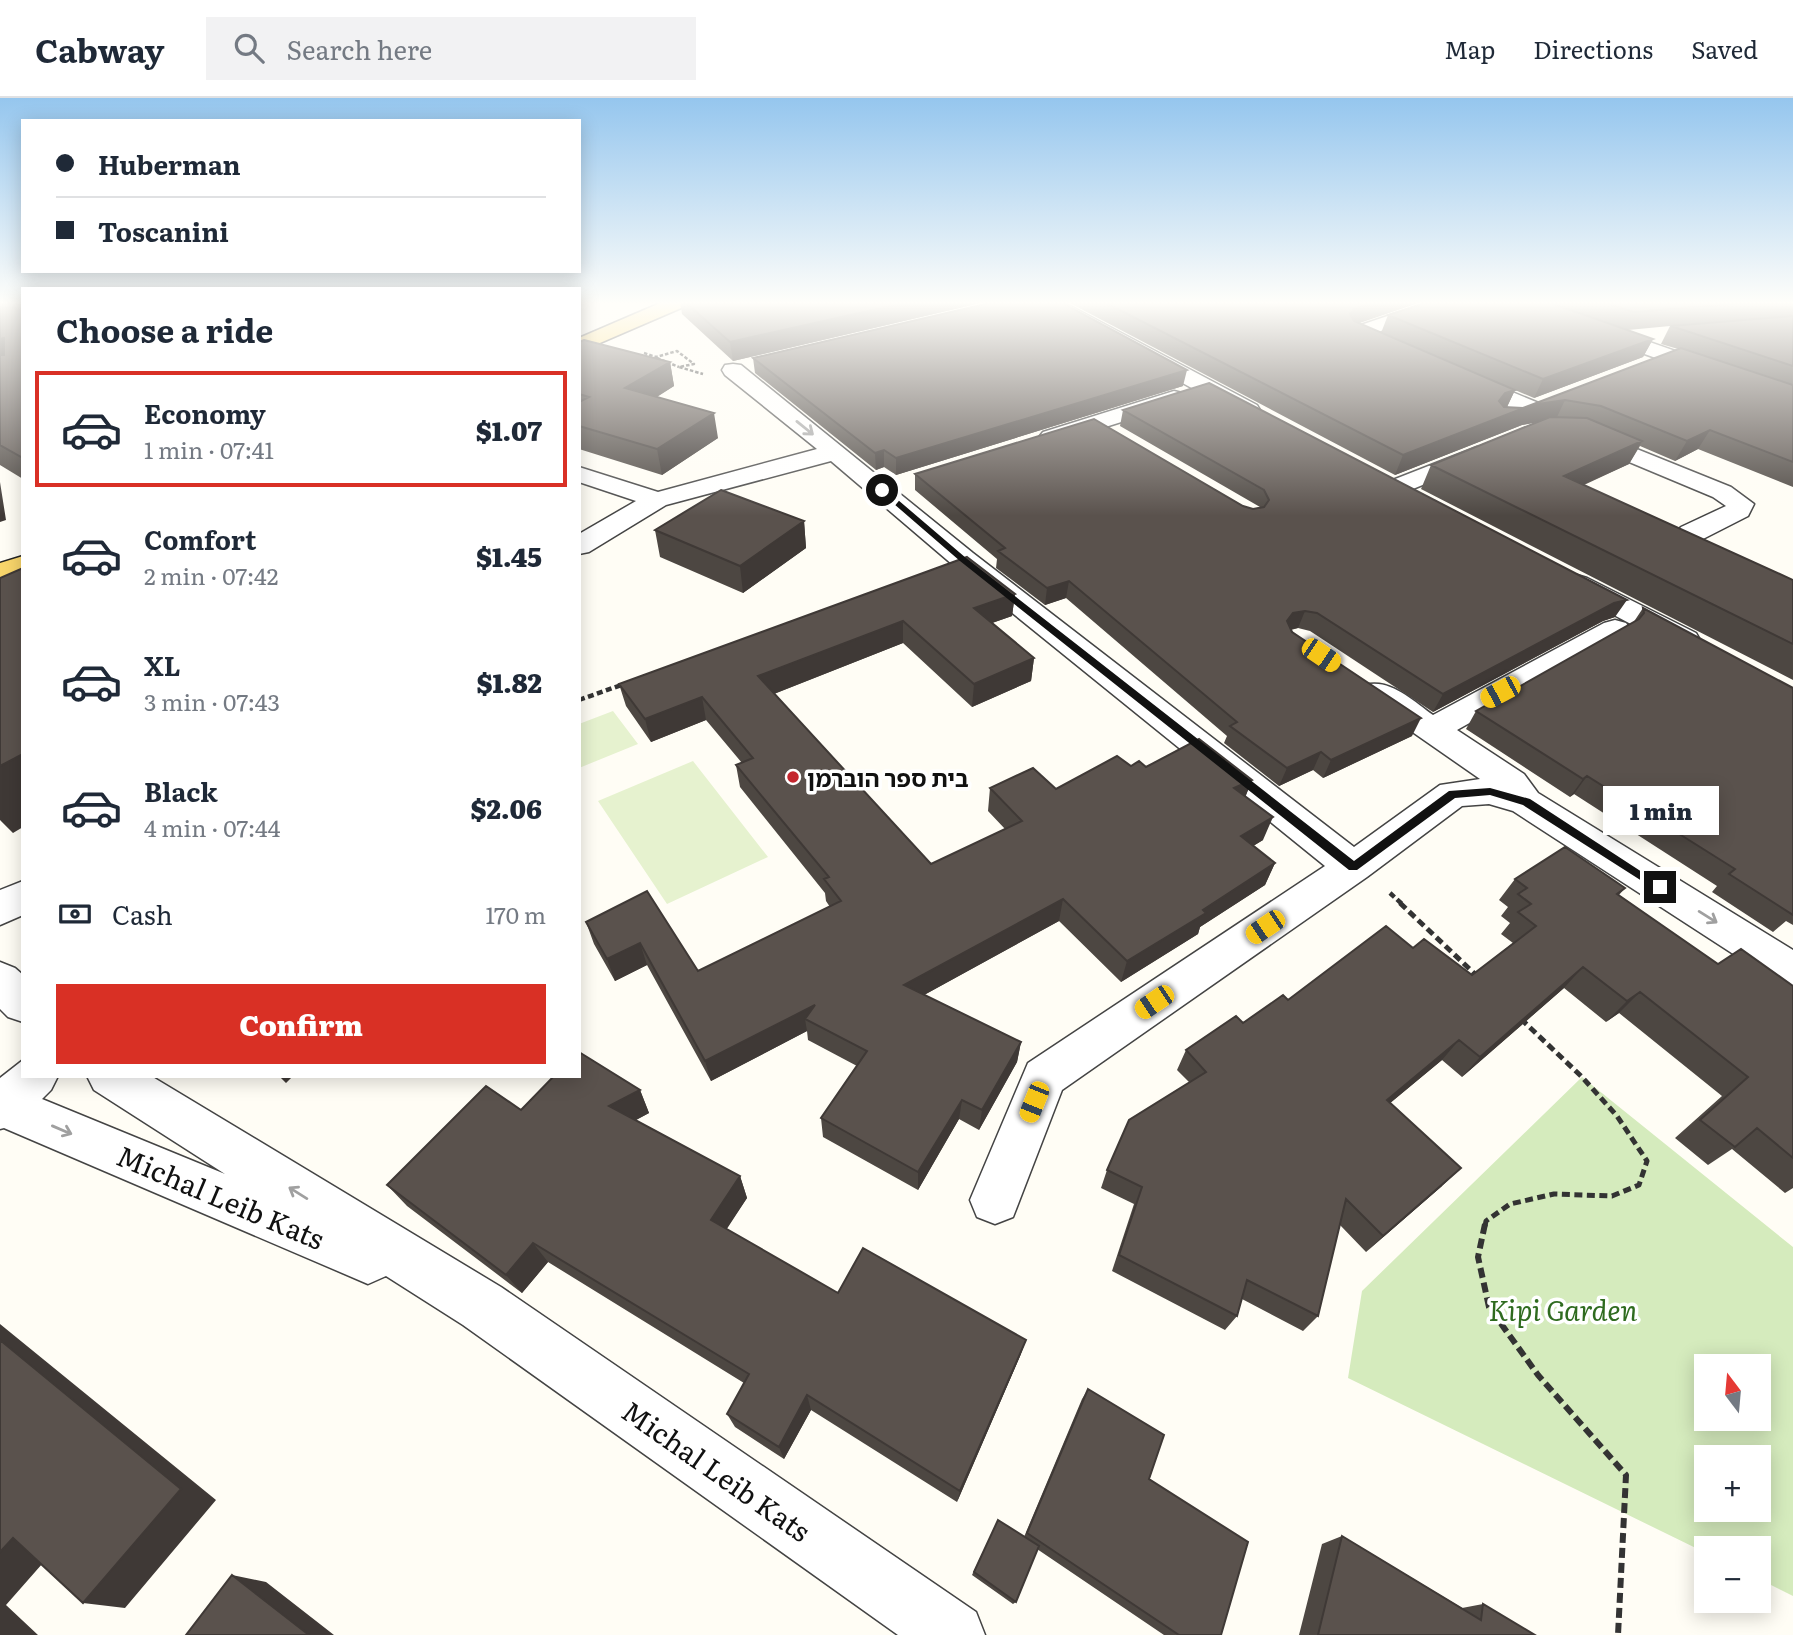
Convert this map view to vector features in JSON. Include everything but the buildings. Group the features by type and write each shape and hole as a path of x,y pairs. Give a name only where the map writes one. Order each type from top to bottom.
{"main road":[{"path":"0,573 21,565"}],"street":[{"path":"748,373 835,452 895,486 963,559 1356,865"},
{"path":"1180,373 1269,420"},
{"path":"1447,373 1543,424"},
{"path":"1733,373 1793,400"},
{"path":"1028,444 1208,388"},
{"path":"1543,424 1558,399"},
{"path":"1507,419 1582,433 1722,492 1741,504 1739,510 1690,533 1684,541 1691,550 1793,597"},
{"path":"1094,423 1118,438"},
{"path":"1418,501 1384,483 1494,447"},
{"path":"581,545 657,500 835,452"},
{"path":"581,475 657,500"},
{"path":"1765,584 1793,569"},
{"path":"1551,570 1708,652"},
{"path":"1432,730 1615,629"},
{"path":"1354,677 1511,783 1527,802"},
{"path":"995,1200 1044,1077 1356,865 1452,794 1490,791 1527,802 1793,971"},
{"path":"0,909 21,897"},
{"path":"0,980 21,1002"},
{"name":"Michal Leib Kats","path":"113,1078 482,1306 953,1635"},
{"name":"Michal Leib Kats","path":"10,1098 482,1306"}],"path":[{"path":"581,699 630,681"},
{"path":"1356,865 1485,984"},
{"path":"1514,1012 1582,1077 1617,1116 1647,1161 1639,1185 1612,1196 1554,1195 1510,1203 1486,1221 1478,1257 1489,1307 1538,1375 1626,1475 1618,1635"}],"green space":[{"path":"613,711 638,744 581,767 581,723"},
{"path":"693,761 768,857 667,904 598,801"},
{"name":"Kipi Garden","path":"1582,1077 1793,1247 1793,1596 1771,1585 1771,1536 1694,1536 1694,1547 1348,1378 1362,1291"}],"place":[{"name":"בית ספר הוברמן","path":"793,777"}],"route":[{"path":"882,490 963,559 1353,867 1452,794 1490,791 1527,802 1660,887"}]}
